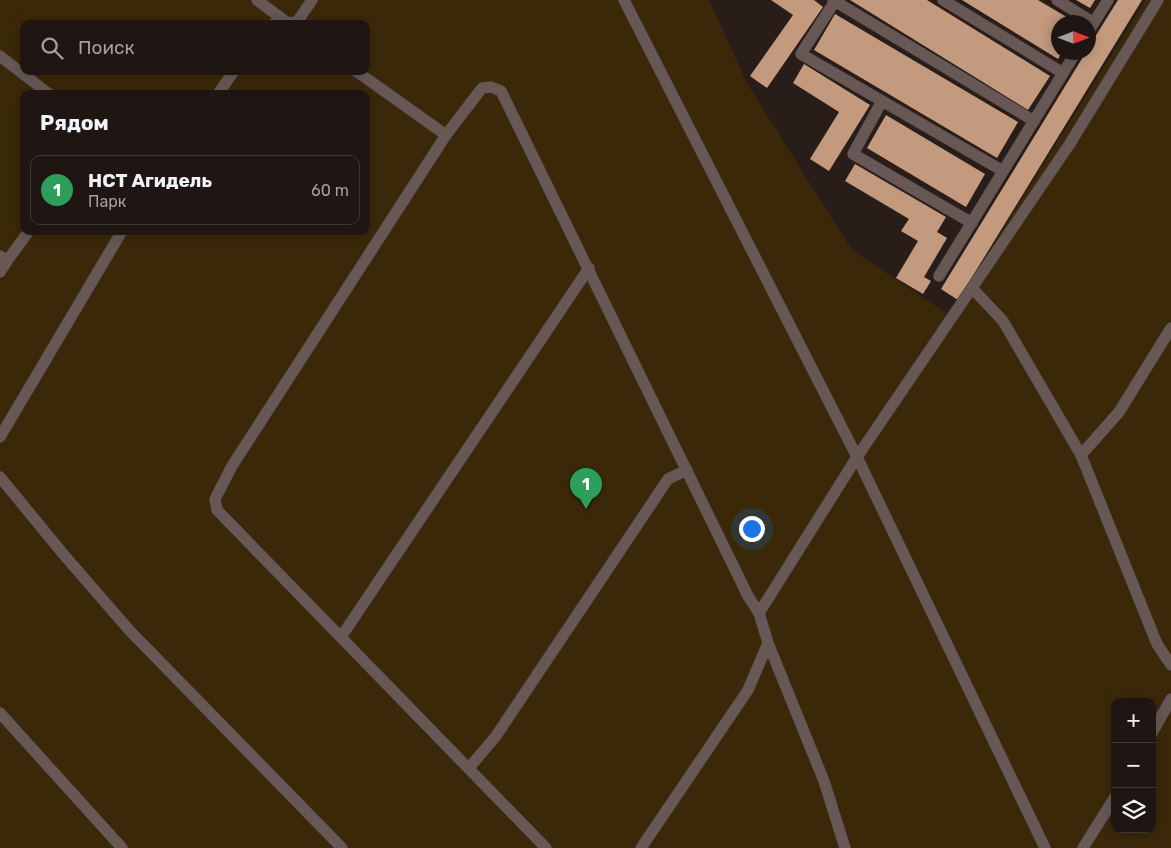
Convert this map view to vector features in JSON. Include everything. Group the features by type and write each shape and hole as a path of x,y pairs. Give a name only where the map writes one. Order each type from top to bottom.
{"lane":[{"path":"257,0 284,20"},
{"path":"299,20 312,0"},
{"path":"624,0 857,458 1045,848"},
{"path":"942,0 1063,73"},
{"path":"1057,0 1076,15"},
{"path":"1096,19 1108,0"},
{"path":"759,613 857,458 1069,145 1158,0"},
{"path":"1003,171 801,54 834,1 1034,121"},
{"path":"0,56 20,72"},
{"path":"939,276 1071,60"},
{"path":"24,75 44,90"},
{"path":"221,90 231,75"},
{"path":"362,75 446,134"},
{"path":"546,848 217,510 215,499 232,466 446,134 482,88 491,87 502,90 748,596 759,613 768,643 824,781 845,848"},
{"path":"882,101 853,154 972,222"},
{"path":"0,272 4,259 25,235"},
{"path":"0,437 120,235"},
{"path":"341,637 589,268"},
{"path":"972,288 1003,321 1081,455 1157,644 1171,665"},
{"path":"1081,455 1119,412 1171,328"},
{"path":"469,768 496,736 668,480 687,470"},
{"path":"0,477 130,631 342,848"},
{"path":"641,848 748,690 768,643"},
{"path":"1156,726 1171,699"},
{"path":"0,713 122,848"},
{"path":"1083,848 1111,803"}],"shaded area":[{"path":"0,0 709,0 748,85 852,250 949,315 1146,0 1171,0 1171,848 0,848"}],"building":[{"path":"771,0 814,0 823,7 767,88 750,76 793,15"},
{"path":"850,0 927,0 1050,76 1028,110"},
{"path":"962,0 1038,0 1063,15 1051,15 1051,55"},
{"path":"1076,0 1095,0 1090,8"},
{"path":"1118,0 1142,0 958,300 941,289 1081,60 1096,60 1096,35"},
{"path":"835,14 1018,122 997,158 814,50"},
{"path":"804,64 870,105 829,171 810,159 839,112 793,83"},
{"path":"886,115 985,174 966,207 867,148"},
{"path":"855,164 946,217 937,232 947,238 924,277 931,281 923,294 896,278 918,241 901,231 909,219 845,181"}],"place":[{"name":"НСТ Агидель","path":"586,509"}]}
